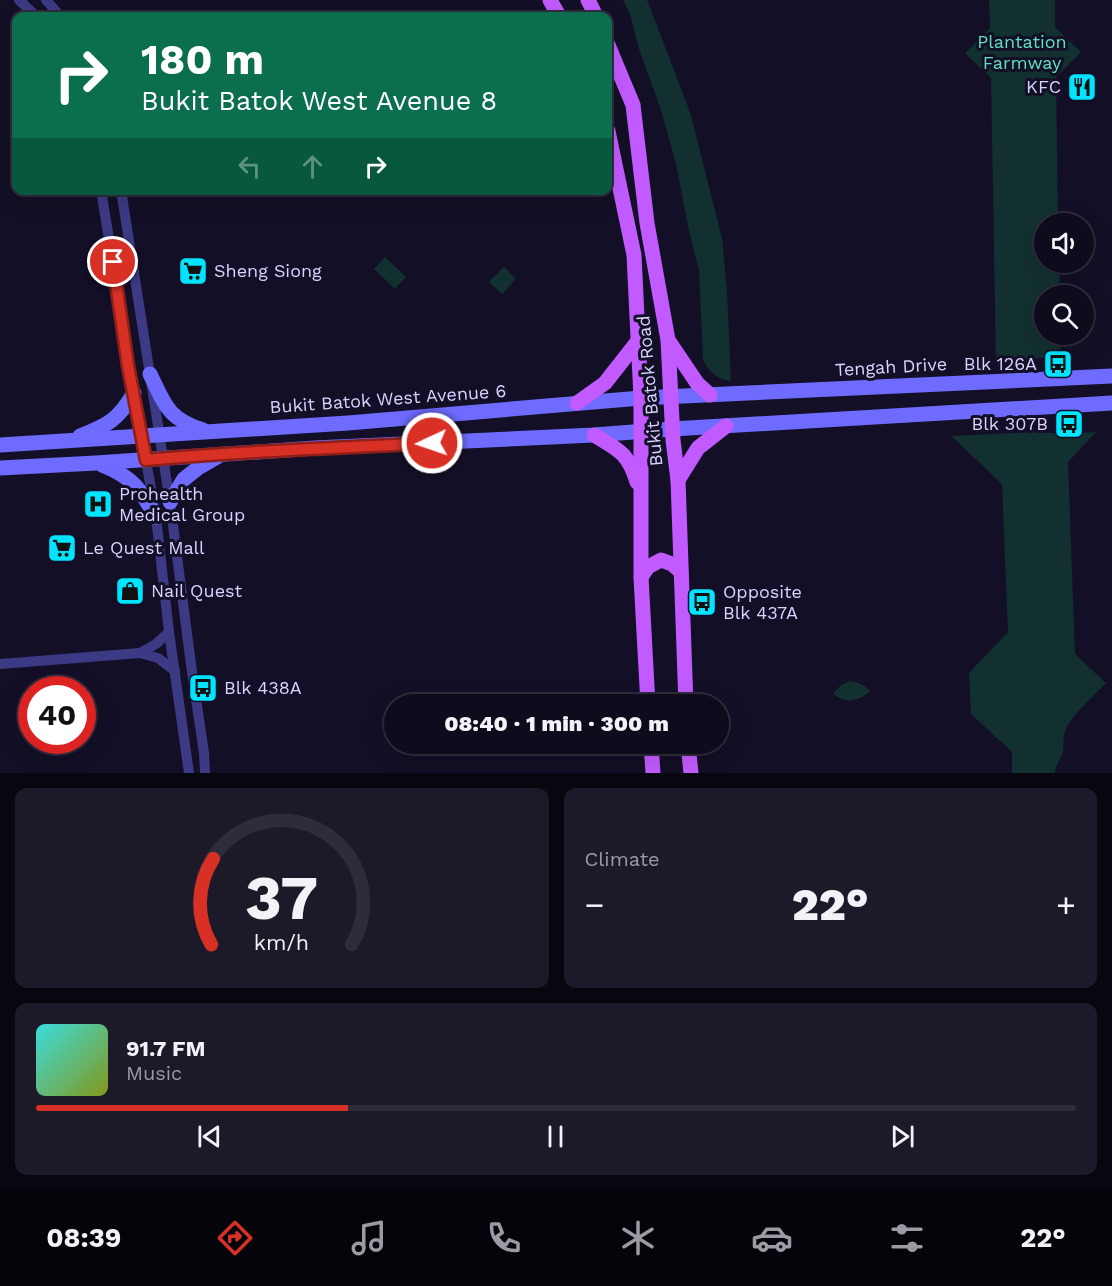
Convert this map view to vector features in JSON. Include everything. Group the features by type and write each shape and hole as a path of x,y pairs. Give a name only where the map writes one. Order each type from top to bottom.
{"main road":[{"name":"Bukit Batok Road","path":"612,55 633,105 646,223 668,340 672,429 678,480 686,694"},
{"name":"Bukit Batok Road","path":"612,150 634,255 641,398 641,577 647,694"},
{"path":"668,340 697,383 710,395"},
{"path":"577,403 605,383 638,341"},
{"path":"678,480 698,448 726,426"},
{"path":"594,435 620,450 627,457 641,494"},
{"path":"641,577 648,567 660,560 672,564 681,572"},
{"path":"652,754 653,773"},
{"path":"689,754 691,773"}],"street":[{"path":"19,0 32,12"},
{"path":"46,0 56,12"},
{"path":"102,195 128,366 156,517 169,632 189,773"},
{"path":"122,195 170,502 205,773"},
{"path":"150,374 164,403 174,416 187,425 208,431"},
{"name":"Tengah Drive","path":"671,396 1112,376"},
{"path":"66,442 111,423 134,393"},
{"name":"Bukit Batok West Avenue 6","path":"0,445 372,421 671,396"},
{"path":"0,468 1112,403"},
{"path":"170,502 184,479 220,455"},
{"path":"96,463 130,479 156,517"},
{"path":"140,653 156,644 169,632"},
{"path":"0,664 140,653 163,660 175,671"}],"green space":[{"path":"623,0 647,0 690,112 722,238 731,381 721,379 714,374 703,359 699,270 676,164 630,14"},
{"name":"Plantation Farmway","path":"989,0 1055,0 1055,27 1081,52 1056,77 1058,213 1034,213 1034,273 1059,273 1060,285 1034,285 1034,345 1060,345 1061,357 996,364 991,78 965,53 990,28"},
{"path":"385,257 406,277 395,289 374,269"},
{"path":"504,267 516,279 502,294 489,282"},
{"path":"1035,432 1068,434 1096,432 1068,462 1075,654 1106,683 1068,725 1064,734 1063,752 1055,773 1012,773 1012,752 971,714 969,673 1008,632 1002,484 951,436"},
{"path":"850,681 861,684 870,691 861,698 852,700 833,694 841,685"}],"place":[{"name":"KFC","path":"1082,87"},
{"name":"Sheng Siong","path":"193,271"},
{"name":"Blk 126A","path":"1058,364"},
{"name":"Blk 307B","path":"1069,424"},
{"name":"Prohealth Medical Group","path":"98,504"},
{"name":"Le Quest Mall","path":"62,548"},
{"name":"Nail Quest","path":"130,591"},
{"name":"Opposite Blk 437A","path":"702,602"},
{"name":"Blk 438A","path":"203,688"}],"route":[{"path":"113,262 128,366 146,460 315,448 432,443"}]}
